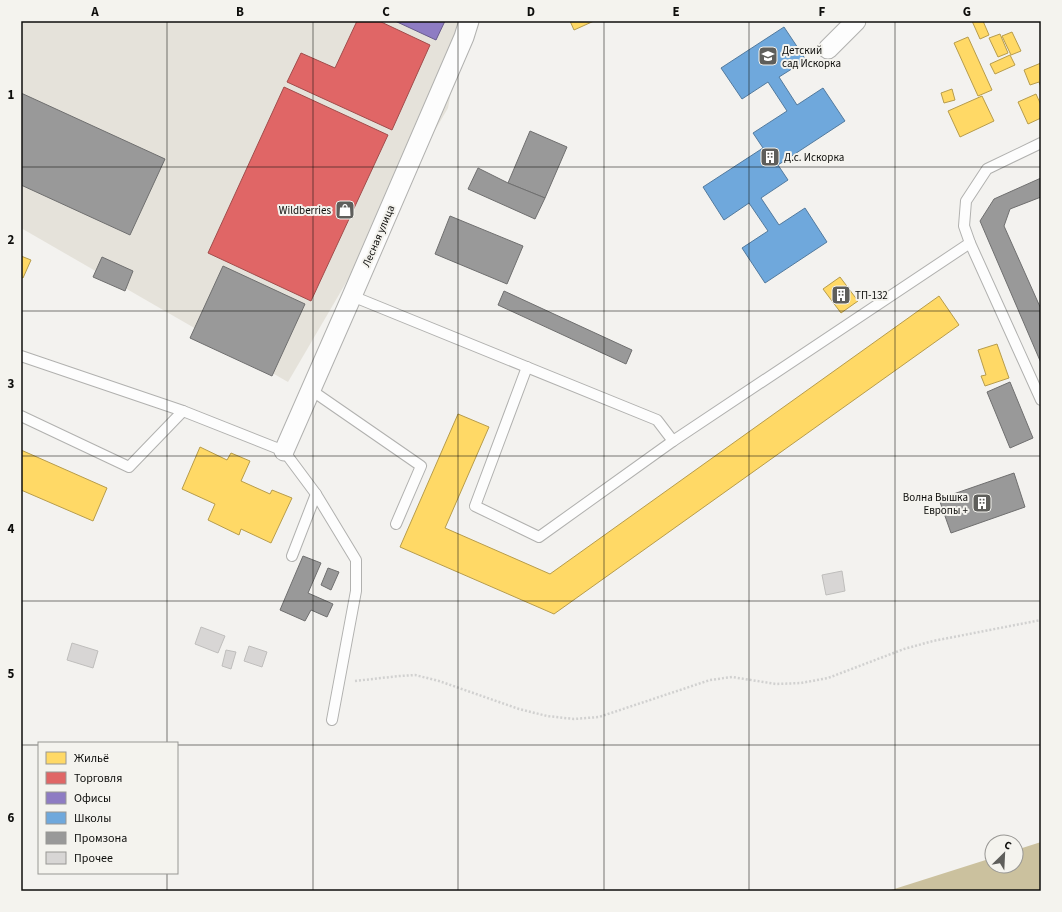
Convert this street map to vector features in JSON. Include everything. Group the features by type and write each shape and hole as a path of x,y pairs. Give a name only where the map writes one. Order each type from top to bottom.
{"street":[{"name":"Лесная улица","path":"284,450 464,37 469,21"},
{"path":"828,49 856,21"}],"lane":[{"path":"1041,143 987,169 966,201 964,226 970,243 1041,400"},
{"path":"527,367 475,506 539,537 673,441 970,243"},
{"path":"352,296 657,420 673,441"},
{"path":"21,356 183,411 284,450 316,494 356,560 356,591 332,720"},
{"path":"311,390 421,466 396,524"},
{"path":"21,416 129,467 183,411"},
{"path":"292,556 316,494"}],"path":[{"path":"339,683 416,675 439,681 518,709 547,716 574,719 599,717 710,680 732,677 776,684 801,683 828,678 904,649 933,641 1041,620"}],"shaded area":[{"path":"21,21 464,21 448,108 288,382 21,228"},
{"path":"1041,842 1041,891 888,891 984,861 984,874 1024,874 1024,847"}],"building: Жильё":[{"path":"570,21 594,21 574,30"},
{"path":"972,21 983,21 989,35 980,39"},
{"path":"1012,32 1021,51 1011,55 1002,36"},
{"path":"1000,34 1008,53 998,57 989,38"},
{"path":"968,37 992,90 978,96 954,43"},
{"path":"1010,55 1015,65 995,74 990,64"},
{"path":"1041,63 1041,87 1039,82 1030,85 1024,70"},
{"path":"952,89 955,100 944,103 941,93"},
{"path":"1036,94 1041,105 1041,118 1028,124 1018,102"},
{"path":"982,96 994,121 960,137 948,111"},
{"path":"21,256 31,260 23,278 21,277"},
{"name":"ТП-132","path":"840,277 858,301 841,313 823,289"},
{"path":"939,296 959,325 554,614 400,547 458,414 489,427 445,528 550,574"},
{"path":"997,344 1009,378 985,386 981,376 986,375 978,350"},
{"path":"200,447 227,460 231,453 250,461 241,481 270,494 272,490 292,498 271,543 241,529 239,535 208,520 215,504 182,489"},
{"path":"21,450 107,488 93,521 21,490"}],"building: Торговля":[{"path":"357,21 379,21 430,45 392,130 287,82 301,53 335,68"},
{"path":"284,87 388,135 311,301 208,253"}],"building: Офисы":[{"path":"395,21 445,21 436,40"}],"building: Школы":[{"name":"Д.с. Искорка","path":"784,27 806,60 779,77 797,105 823,88 845,121 778,165 788,180 761,198 779,225 805,208 827,242 765,283 742,248 768,231 749,203 724,220 703,187 763,148 753,133 787,111 768,82 742,99 721,68"}],"building: Промзона":[{"path":"21,93 165,159 130,235 21,185"},
{"path":"530,131 567,147 545,198 508,183"},
{"path":"478,168 508,183 545,198 535,219 468,189"},
{"path":"1041,178 1041,197 1010,209 1004,226 1041,309 1041,363 980,221 994,199"},
{"path":"450,216 523,246 507,284 435,254"},
{"path":"102,257 133,271 125,291 93,277"},
{"path":"223,266 305,304 272,376 190,338"},
{"path":"504,291 632,350 626,364 498,305"},
{"path":"1010,382 1033,438 1010,448 987,392"},
{"name":"Волна Вышка Европы +","path":"1014,473 1025,507 951,533 939,499"},
{"path":"303,556 321,563 308,593 333,604 327,617 311,610 305,621 280,610"},
{"path":"328,568 339,572 331,590 321,585"}],"building: Прочее":[{"path":"842,571 845,591 826,595 822,575"},
{"path":"201,627 225,636 218,653 195,644"},
{"path":"72,643 98,651 93,668 67,660"},
{"path":"249,646 267,652 262,667 244,661"},
{"path":"226,650 236,652 231,669 222,666"}],"place":[{"name":"Детский сад Искорка","path":"768,56"},
{"name":"Д.с. Искорка","path":"770,157"},
{"name":"Wildberries","path":"345,210"},
{"name":"ТП-132","path":"841,295"},
{"name":"Волна Вышка Европы +","path":"982,503"}]}
